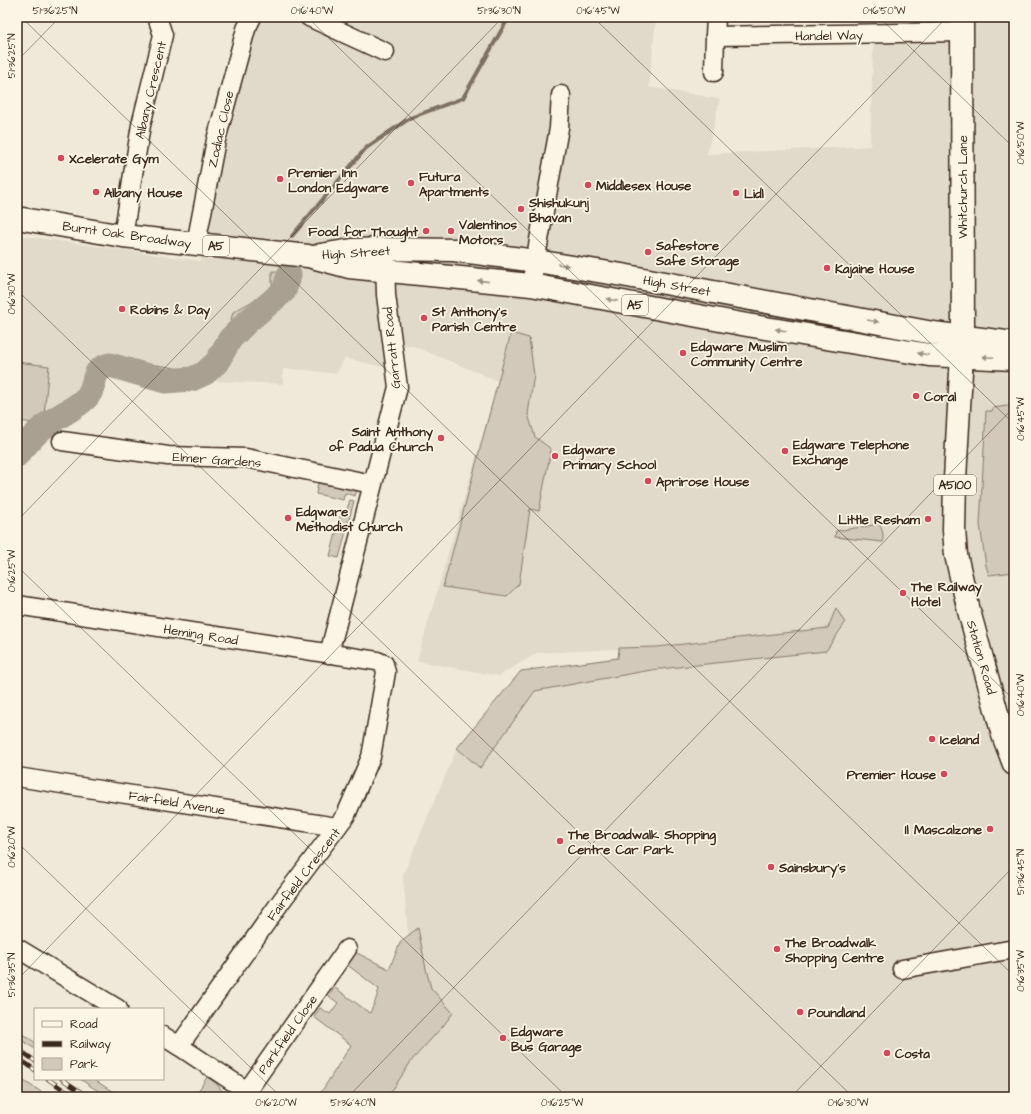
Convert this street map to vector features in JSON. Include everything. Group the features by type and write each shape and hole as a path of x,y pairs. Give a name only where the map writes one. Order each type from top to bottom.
{"main road":[{"name":"Whitchurch Lane","path":"962,24 962,346"},
{"name":"Burnt Oak Broadway","path":"17,218 123,236 308,256"},
{"name":"High Street","path":"308,256 352,250 454,250 536,261 933,332 962,346 1014,359"},
{"name":"High Street","path":"308,256 350,267 531,285 747,325 929,355 962,346 1014,343"},
{"name":"Station Road","path":"962,346 955,479 954,530 956,554 969,612 1003,735 1014,764"}],"street":[{"name":"Albany Crescent","path":"123,236 141,125 163,35 157,17"},
{"name":"Zodiac Close","path":"196,244 216,140 246,29 252,17"},
{"path":"309,17 385,52"},
{"path":"714,72 716,17"},
{"name":"Handel Way","path":"715,36 962,24"},
{"path":"531,285 559,128 561,95"},
{"name":"Garratt Road","path":"329,654 398,387 386,295 384,271 386,249"},
{"name":"Elmer Gardens","path":"62,441 168,456 246,458 372,484"},
{"name":"Heming Road","path":"17,605 377,661 384,664"},
{"name":"Fairfield Crescent","path":"179,1046 282,900 346,815 371,757 386,672 384,664"},
{"name":"Fairfield Avenue","path":"17,777 337,827"},
{"path":"17,948 116,1008"},
{"name":"Parkfield Close","path":"179,1046 247,1091 347,949"},
{"path":"902,969 1014,949"},
{"path":"164,1037 179,1046"}],"shaded area":[{"path":"238,17 656,17 649,87 720,99 707,154 870,146 874,17 1014,17 1014,1097 351,1097 415,1017 403,875 457,748 521,671 618,657 619,649 537,653 499,676 417,661 498,381 413,346 390,347 392,369 345,358 336,374 283,369 283,384 215,381 106,358 95,366 80,394 42,424 49,366 17,362 17,235 201,261"}],"green space":[{"path":"400,258 459,262 518,269 516,277 400,264"},
{"path":"272,271 298,272 292,287 239,339 225,362 194,384 104,369 96,396 35,442 17,460 17,451 24,441 42,424 17,421 17,362 49,366 43,424 80,394 96,366 106,358 188,371 210,357 226,340 233,312 251,302 261,304 272,292"},
{"path":"550,274 612,284 611,292 548,280"},
{"path":"645,291 693,299 691,306 643,298"},
{"path":"752,309 900,336 899,343 751,316"},
{"path":"511,333 529,338 534,375 528,414 535,437 551,449 539,511 530,509 519,584 507,596 443,587"},
{"path":"1014,405 1014,572 989,575 986,566 980,525 986,411 992,411 993,408"},
{"path":"318,483 357,490 355,496 345,493 343,500 316,494"},
{"path":"350,500 354,501 339,558 330,556 341,514 345,515"},
{"path":"880,524 883,534 883,542 835,537 836,531"},
{"path":"836,608 845,623 826,651 651,670 535,691 480,768 457,748 521,671 618,658 619,648 657,647 828,628"},
{"path":"418,928 431,988 453,1013 412,1060 388,1097 318,1097 351,1045 314,1017 320,1008 330,1014 338,1003 329,996 334,987 370,1013 379,989 345,963 355,952 389,969 401,941"},
{"path":"17,1031 34,1041 34,1048 17,1037"},
{"path":"17,1077 50,1097 17,1097"},
{"path":"207,1077 216,1083 227,1097 198,1097 196,1095"},
{"path":"82,1080 95,1080 121,1097 107,1097"}],"waterway":[{"path":"292,236 366,148 410,118 463,98 509,17"},
{"path":"17,455 45,425 75,407 86,398 90,393 96,374 103,367 110,365 165,381 192,379 205,373 217,362 230,339 248,321 284,291 289,275"}],"railway":[{"path":"17,1048 34,1060"},
{"path":"17,1057 34,1069"},
{"path":"49,1080 74,1097"},
{"path":"63,1080 88,1097"}],"place":[{"name":"Xcelerate Gym","path":"61,158"},
{"name":"Premier Inn London Edgware","path":"280,179"},
{"name":"Futura Apartments","path":"411,183"},
{"name":"Middlesex House","path":"588,185"},
{"name":"Albany House","path":"96,192"},
{"name":"Lidl","path":"736,193"},
{"name":"Shishukunj Bhavan","path":"521,209"},
{"name":"Food for Thought","path":"426,231"},
{"name":"Valentinos Motors","path":"451,231"},
{"name":"Safestore Safe Storage","path":"648,252"},
{"name":"Kajaine House","path":"827,268"},
{"name":"Robins & Day","path":"122,309"},
{"name":"St Anthony's Parish Centre","path":"424,318"},
{"name":"Edgware Muslim Community Centre","path":"683,353"},
{"name":"Coral","path":"916,396"},
{"name":"Saint Anthony of Padua Church","path":"441,438"},
{"name":"Edgware Telephone Exchange","path":"785,451"},
{"name":"Edgware Primary School","path":"555,456"},
{"name":"Aprirose House","path":"648,481"},
{"name":"Edgware Methodist Church","path":"288,518"},
{"name":"Little Resham","path":"928,519"},
{"name":"The Railway Hotel","path":"903,593"},
{"name":"Iceland","path":"932,739"},
{"name":"Premier House","path":"944,774"},
{"name":"Il Mascalzone","path":"990,829"},
{"name":"The Broadwalk Shopping Centre Car Park","path":"560,841"},
{"name":"Sainsbury's","path":"771,867"},
{"name":"The Broadwalk Shopping Centre","path":"777,949"},
{"name":"Poundland","path":"800,1012"},
{"name":"Edgware Bus Garage","path":"503,1038"},
{"name":"Costa","path":"887,1053"}]}
